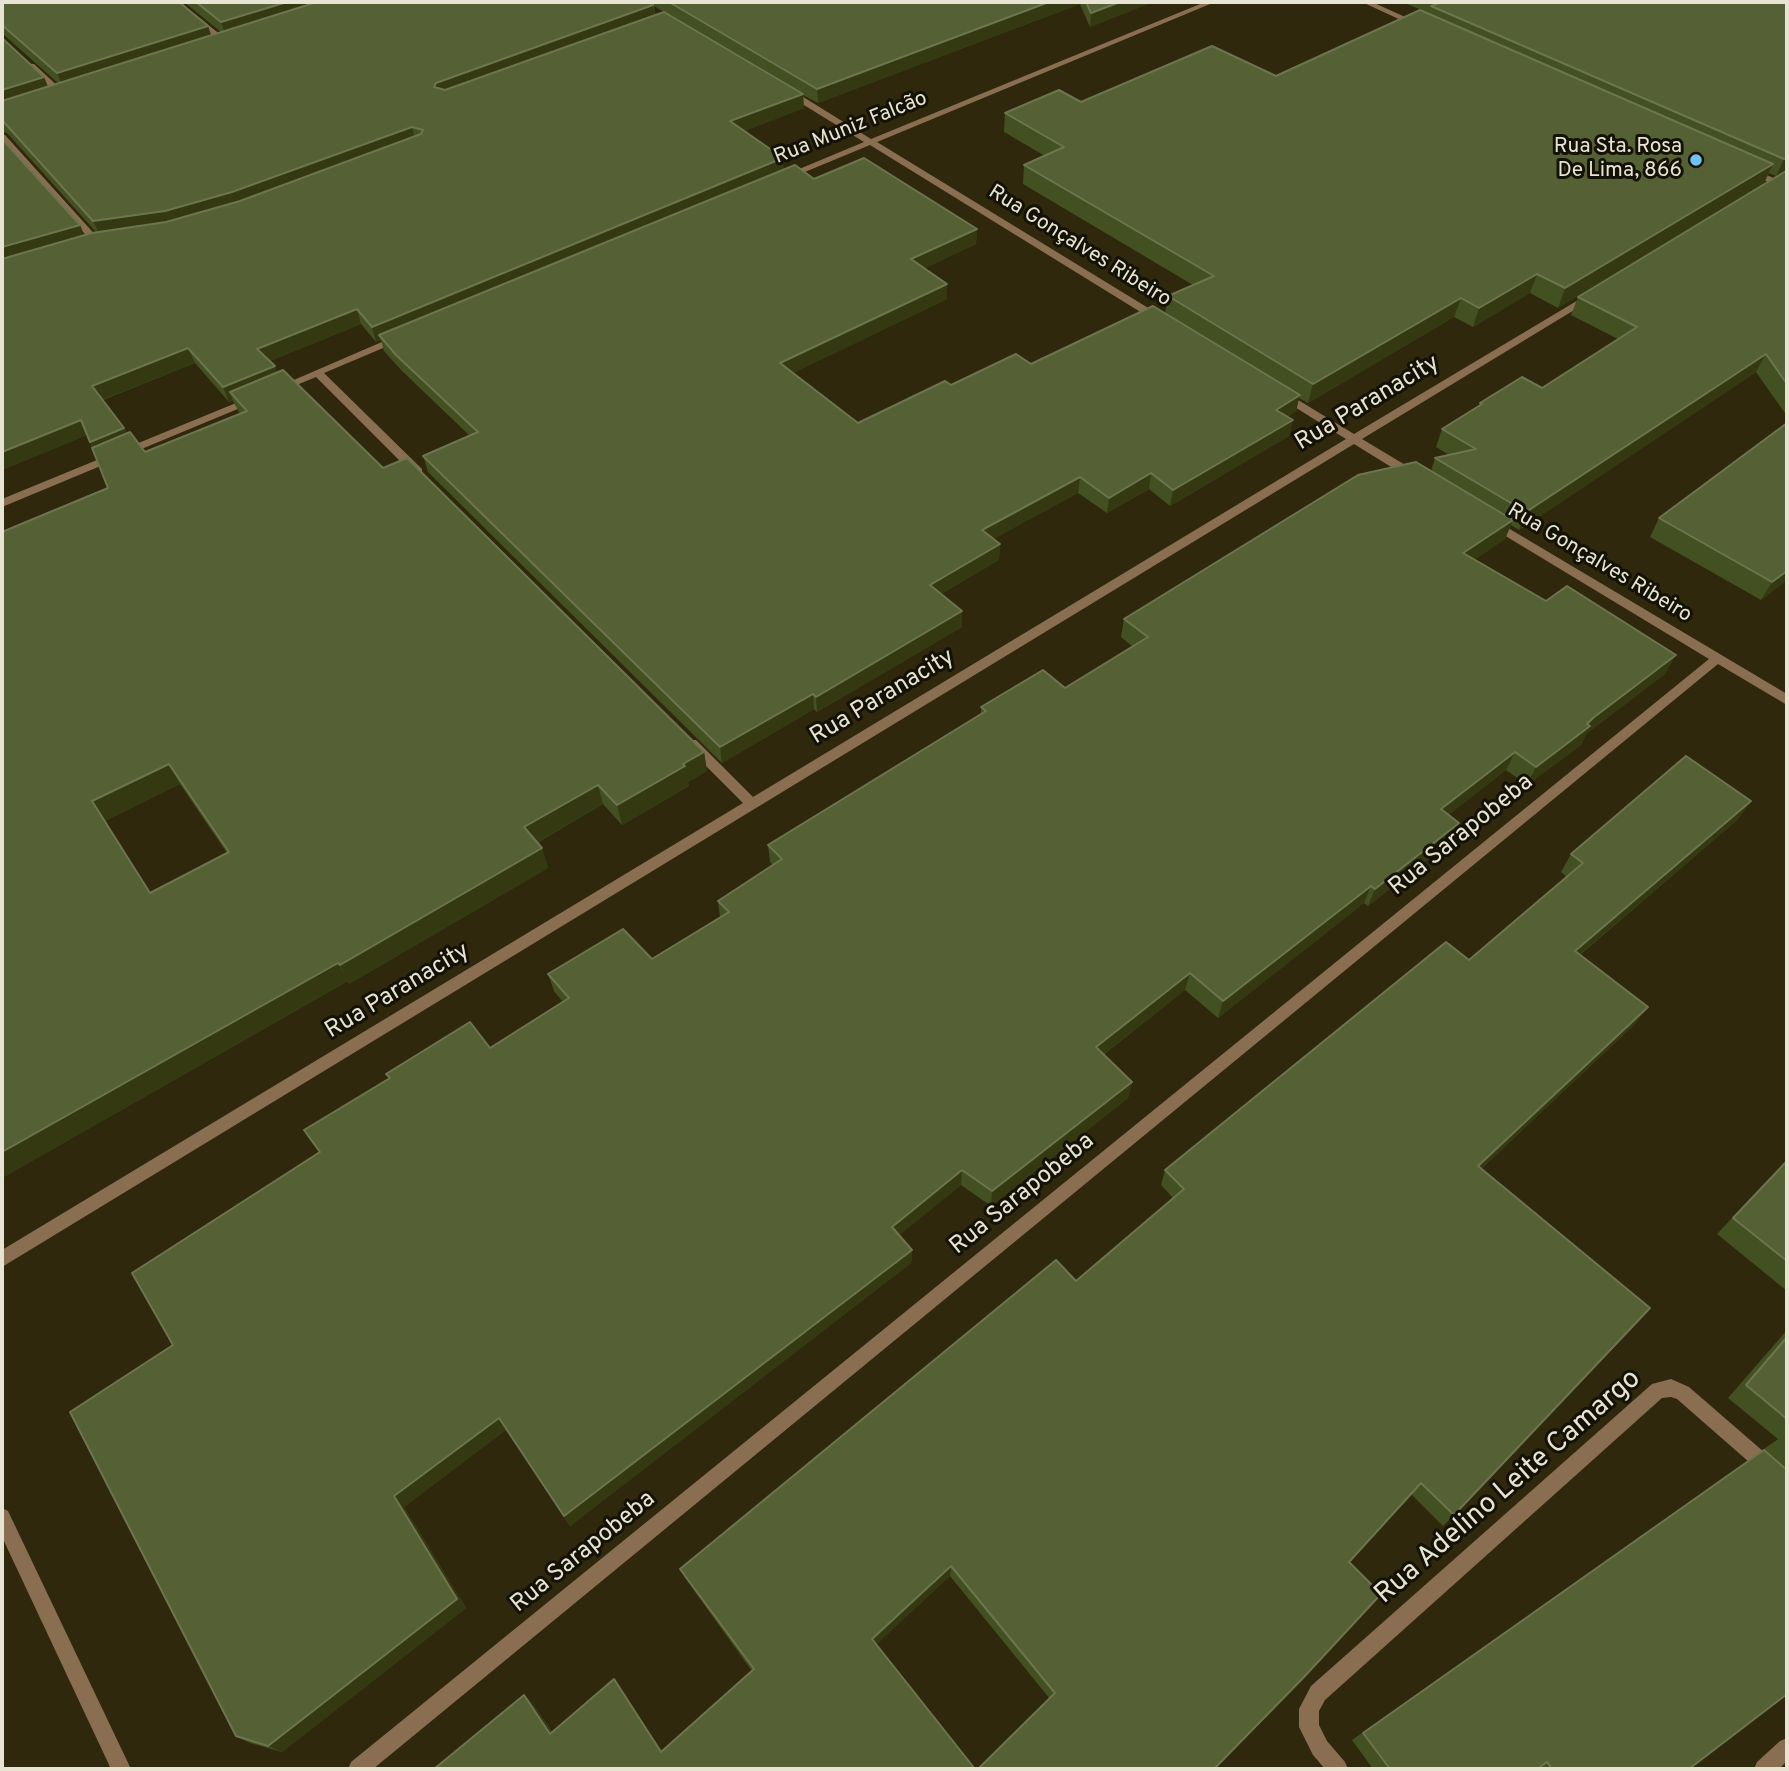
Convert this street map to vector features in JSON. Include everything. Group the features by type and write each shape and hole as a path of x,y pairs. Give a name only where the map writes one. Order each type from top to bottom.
{"street":[{"path":"175,2 224,42"},
{"name":"Rua Muniz Falcão","path":"768,184 1211,2"},
{"path":"1366,2 1428,29"},
{"path":"212,46 237,38"},
{"path":"21,58 61,94"},
{"name":"Rua Gonçalves Ribeiro","path":"780,87 1166,323"},
{"path":"49,97 73,90"},
{"path":"2,137 97,242"},
{"path":"1739,166 1779,184"},
{"path":"85,246 110,240"},
{"name":"Rua Paranacity","path":"2,1259 1601,289"},
{"path":"2,503 407,335"},
{"path":"317,372 426,480"},
{"path":"1271,388 1424,481"},
{"name":"Rua Gonçalves Ribeiro","path":"1483,517 1787,700"},
{"name":"Rua Sarapobeba","path":"358,1769 1718,658"},
{"path":"683,735 752,804"},
{"name":"Rua Adelino Leite Camargo","path":"1338,1769 1320,1748 1309,1727 1309,1709 1318,1693 1658,1390 1671,1388 1683,1393 1787,1484"},
{"path":"2,1517 121,1769"},
{"path":"1764,1769 1787,1748"}],"building":[{"path":"2,2 179,2 208,26 57,73 2,25"},
{"path":"196,2 287,2 221,22"},
{"path":"317,2 648,2 653,5 436,83 434,87 445,90 664,12 803,94 730,121 783,158 372,327 357,309 257,349 275,366 223,387 188,348 92,386 124,428 90,442 81,420 2,452 2,259 92,233 166,222 240,201 421,134 423,130 412,127 232,192 165,211 93,221 2,120 2,101"},
{"path":"669,2 1049,2 817,89"},
{"path":"1086,2 1120,2 1091,13"},
{"path":"1442,2 1787,2 1787,157 1784,159 1431,6"},
{"path":"1420,10 1773,164 1565,288 1537,274 1479,308 1461,298 1313,384 1168,296 1214,276 1024,165 1064,147 1005,113 1059,90 1081,102 1212,46 1276,76"},
{"path":"2,38 44,77 2,90"},
{"path":"2,139 80,225 2,247"},
{"path":"864,158 977,229 911,259 947,284 780,363 858,423 945,381 951,385 1016,354 1031,364 1153,306 1300,395 1276,410 1293,420 1173,490 1151,473 1109,498 1080,477 982,530 1000,544 930,585 962,611 816,697 813,694 720,747 423,456 478,432 396,355 379,335 795,165 814,179"},
{"path":"1787,171 1787,384 1766,354 1526,512 1435,458 1476,449 1442,429 1482,404 1480,403 1522,377 1542,388 1637,327 1578,297"},
{"path":"283,370 383,468 407,458 704,752 617,805 598,785 524,827 542,848 340,965 338,963 2,1152 2,532 108,488 92,448 130,432 145,452 247,411 230,392","holes":["169,764 229,852 150,893 92,801"]},
{"path":"1787,423 1787,571 1772,582 1659,518"},
{"path":"1416,462 1513,520 1463,553 1546,601 1567,586 1676,655 1593,718 1587,724 1590,726 1536,767 1515,752 1441,809 1459,823 1375,889 1371,886 1223,1001 1190,973 1096,1047 1132,1082 992,1191 962,1170 892,1227 912,1250 564,1516 499,1418 394,1496 457,1599 268,1746 236,1736 70,1412 173,1345 132,1273 320,1152 304,1130 390,1078 386,1074 470,1022 490,1048 569,998 548,974 623,929 652,959 729,912 718,901 782,859 768,845 986,711 981,707 1043,670 1065,688 1148,637 1124,619 1358,475"},
{"path":"1686,756 1751,801 1575,951 1648,1007 1478,1166 1650,1308 1454,1515 1421,1483 1349,1562 1381,1594 1214,1769 978,1769 1055,1693 951,1566 872,1639 975,1769 434,1769 524,1695 550,1734 614,1679 661,1752 754,1669 680,1569 1056,1260 1076,1281 1184,1189 1165,1170 1446,942 1469,960 1583,863 1571,854"},
{"path":"1787,1161 1787,1261 1733,1218"},
{"path":"1787,1337 1787,1419 1746,1385"},
{"path":"1764,1450 1787,1470 1787,1694 1689,1769 1552,1769 1547,1762 1537,1769 1390,1769 1363,1733"}],"place":[{"name":"Rua Sta. Rosa De Lima, 866","path":"1696,160"}]}
